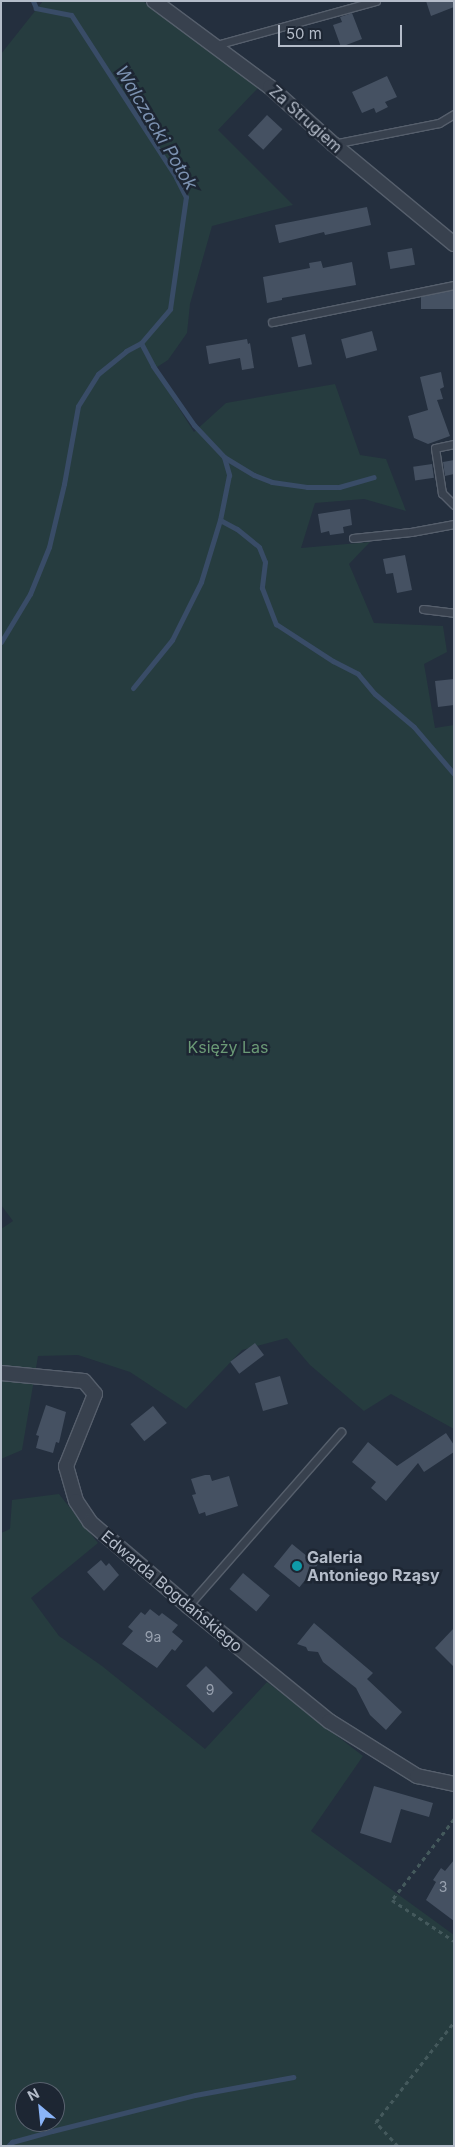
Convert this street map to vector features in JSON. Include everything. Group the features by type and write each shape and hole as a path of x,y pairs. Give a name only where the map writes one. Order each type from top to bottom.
{"street":[{"name":"Za Strugiem","path":"154,1 190,30 216,45 270,87 333,144 453,242"},
{"name":"Edwarda Bogdańskiego","path":"1,1373 84,1382 95,1394 66,1466 76,1501 90,1522 188,1606 328,1721 417,1776 454,1784"}],"lane":[{"path":"216,45 376,1"},
{"path":"333,144 439,123 454,114"},
{"path":"272,322 454,284"},
{"path":"454,444 435,448 442,493 454,505"},
{"path":"353,538 411,532 454,524"},
{"path":"423,609 454,613"},
{"path":"188,1606 341,1432"}],"path":[{"path":"454,1818 392,1900 454,1941"},
{"path":"398,2146 376,2122 454,2022"}],"green space":[{"name":"Księży Las","path":"43,1 143,1 258,88 218,130 293,205 212,226 190,304 187,333 168,360 154,369 194,432 226,403 335,384 360,455 386,459 406,511 364,499 315,503 301,548 370,542 349,564 374,623 443,626 447,652 424,664 435,728 454,725 454,1429 391,1394 364,1411 310,1365 287,1338 242,1350 186,1409 130,1372 78,1355 38,1356 22,1450 1,1459 1,1229 13,1221 1,1205 1,54"},
{"path":"59,1494 98,1543 31,1598 59,1636 102,1666 205,1749 267,1682 363,1756 311,1831 454,1935 454,2146 1,2146 1,1533 10,1529 12,1500"}],"building":[{"path":"426,1 454,1 454,7 431,16"},
{"path":"352,13 362,39 341,47 333,25 342,22 340,17"},
{"path":"387,76 397,97 385,102 388,107 376,113 374,108 362,113 352,92"},
{"path":"267,115 282,129 263,150 248,135"},
{"path":"367,207 371,225 325,235 324,232 279,243 275,225"},
{"path":"412,248 415,265 390,269 387,252"},
{"path":"321,261 323,268 352,262 356,285 282,298 282,300 267,303 263,277 310,268 309,263"},
{"path":"421,291 454,291 454,309 421,309"},
{"path":"372,331 377,350 346,359 341,339"},
{"path":"305,334 312,364 298,367 291,337"},
{"path":"247,339 248,344 250,343 254,368 242,370 240,358 209,364 206,346"},
{"path":"441,372 444,387 440,389 443,399 437,400 450,436 428,444 414,438 408,416 428,410 420,377"},
{"path":"454,460 454,474 445,476 443,462"},
{"path":"432,464 434,478 415,481 413,467"},
{"path":"350,509 352,525 343,527 344,533 330,535 329,531 321,533 318,514"},
{"path":"405,555 412,590 397,593 393,573 386,574 383,559"},
{"path":"454,679 454,705 438,707 435,681"},
{"path":"255,1343 264,1355 239,1374 230,1362"},
{"path":"280,1376 288,1404 263,1411 255,1383"},
{"path":"46,1405 66,1412 59,1443 56,1442 53,1453 36,1448 39,1436 36,1435"},
{"path":"153,1406 167,1423 144,1441 130,1424"},
{"path":"446,1433 454,1445 454,1452 424,1472 418,1463 386,1501 371,1488 376,1482 352,1462 368,1442 397,1466"},
{"path":"210,1475 212,1481 229,1476 238,1506 206,1516 205,1512 199,1514 192,1495 196,1494 191,1479"},
{"name":"Galeria Antoniego Rząsy","path":"292,1544 318,1565 299,1587 274,1567"},
{"path":"101,1560 106,1566 109,1563 119,1575 104,1591 87,1572"},
{"path":"243,1573 270,1595 256,1612 230,1589"},
{"path":"150,1609 159,1616 162,1613 178,1625 172,1632 183,1641 175,1651 172,1649 157,1668 122,1644 133,1631 128,1627 141,1612 145,1615"},
{"path":"314,1623 373,1673 367,1679 402,1712 386,1730 370,1715 356,1688 323,1662 318,1652 308,1651 306,1647 297,1644"},
{"path":"454,1628 454,1667 435,1648"},
{"path":"206,1666 233,1693 213,1713 186,1686"},
{"path":"374,1786 433,1803 429,1817 401,1809 391,1843 360,1833"},
{"path":"454,1860 454,1921 426,1900 436,1882 433,1880 441,1868 445,1871"}],"waterway":[{"name":"Walczacki Potok","path":"1,642 30,594 49,547 64,484 78,406 98,374 126,351 141,343 170,309 186,197 176,177 71,15 36,8 33,1"},
{"path":"141,343 153,366 194,425 224,457 229,475 220,520 237,529 259,547 265,562 262,588 276,624 333,661 358,674 375,694 414,727 454,774"},
{"path":"224,457 254,475 272,482 307,487 339,487 374,477"},
{"path":"133,688 172,640 201,582 220,520"},
{"path":"8,2146 12,2142 52,2131 195,2095 293,2077"}],"place":[{"name":"Galeria Antoniego Rząsy","path":"297,1566"}]}
